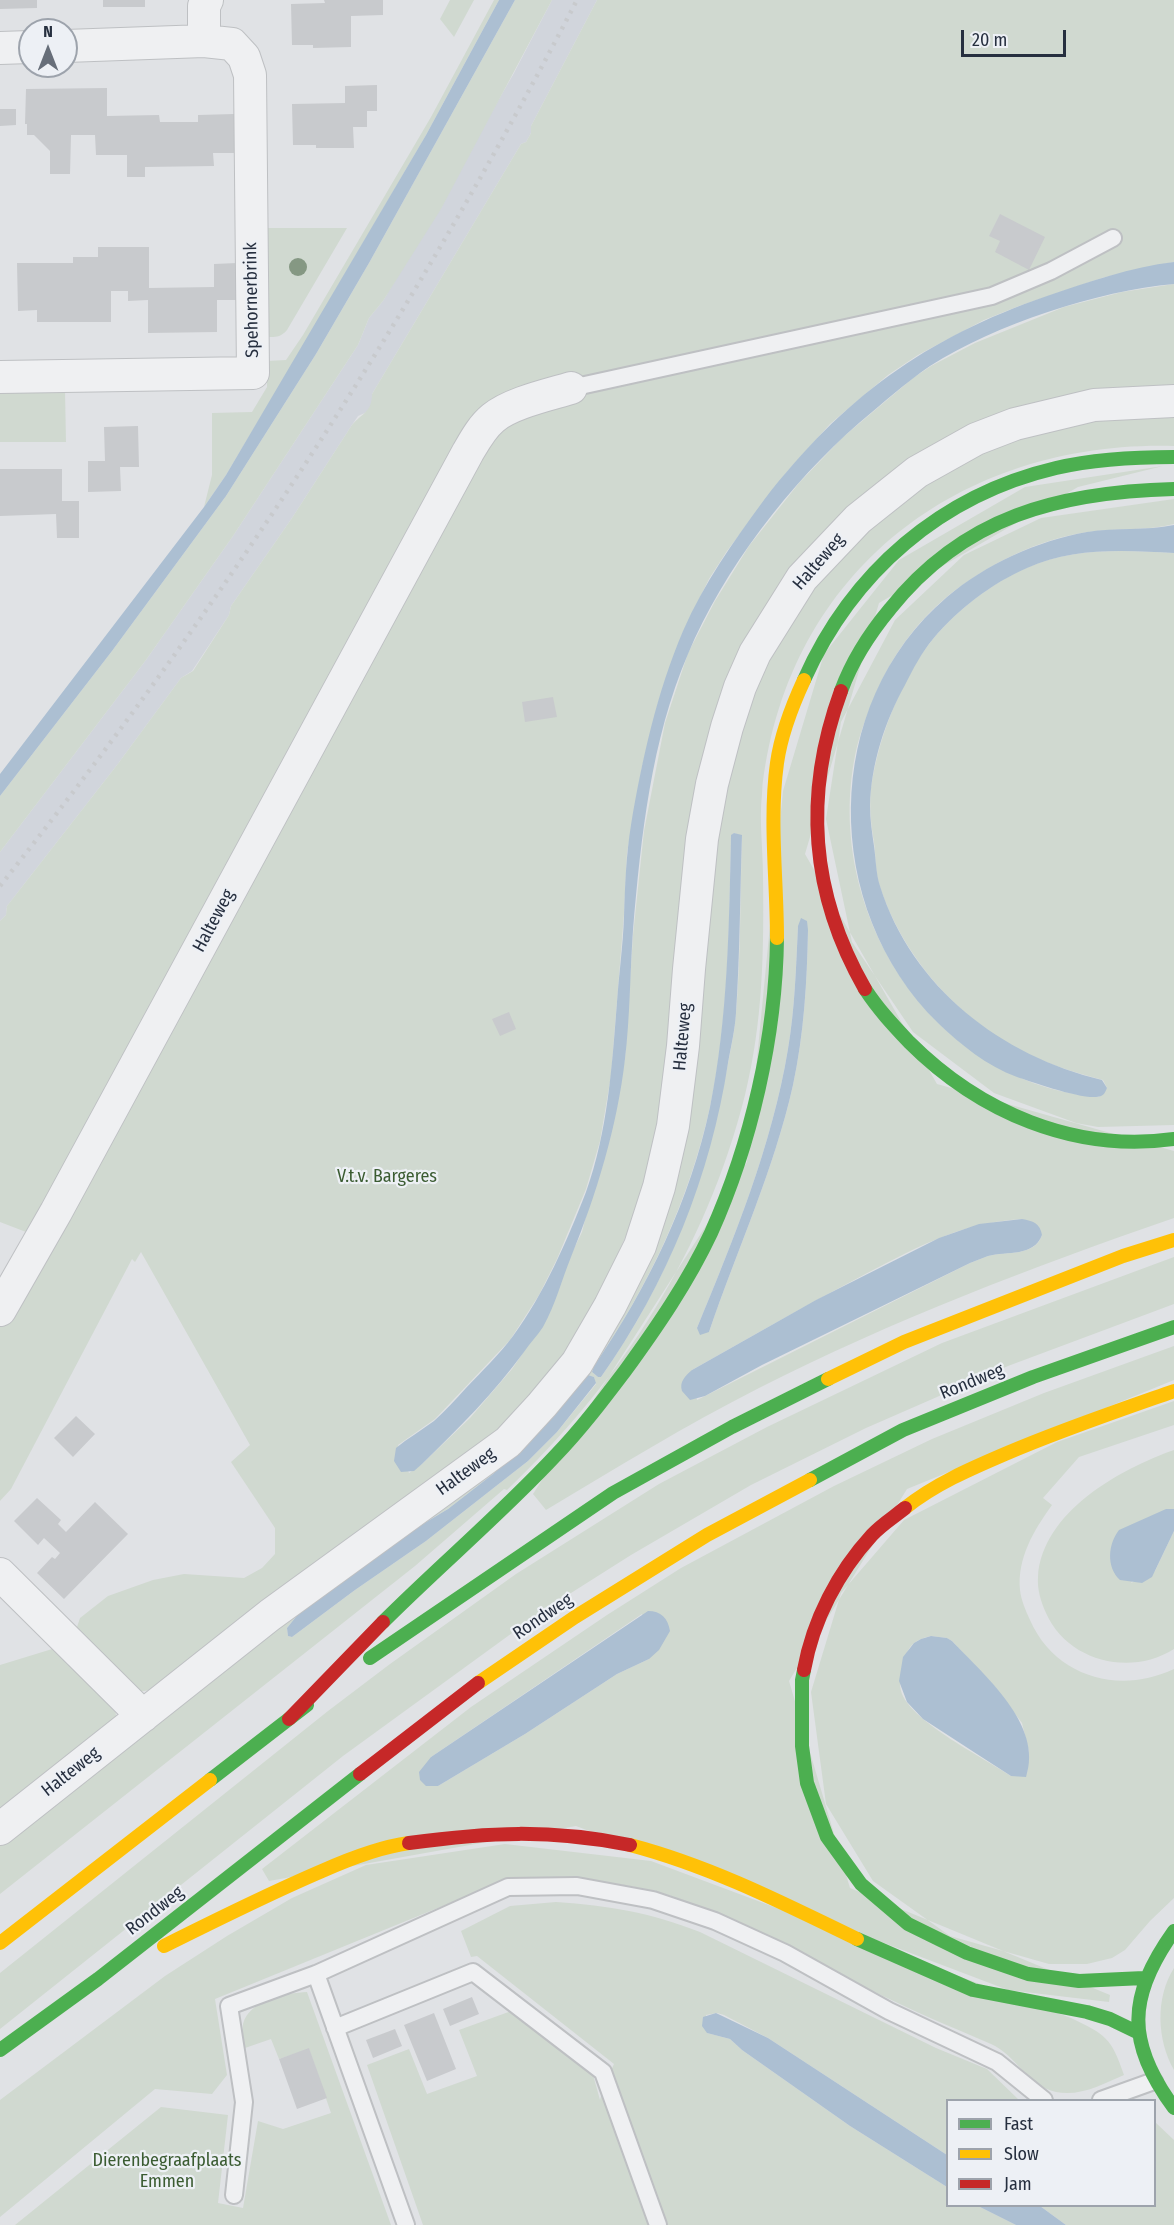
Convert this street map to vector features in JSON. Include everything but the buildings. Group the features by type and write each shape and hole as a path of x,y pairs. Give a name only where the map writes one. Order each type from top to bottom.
{"main road":[{"path":"289,1719 423,1583 548,1464 606,1395 683,1289 711,1231 741,1155 759,1087 776,994 777,913 774,808 777,759 789,718 809,665 831,626 862,585 892,553 929,523 968,501 1004,484 1038,472 1097,460 1174,457"},
{"path":"1174,489 1100,492 1039,508 998,522 957,545 921,573 886,611 860,651 837,698 824,742 817,791 818,842 824,888 849,959 878,1008 926,1059 959,1086 992,1106 1033,1124 1082,1137 1122,1141 1174,1139"},
{"path":"0,1943 382,1648 613,1493 732,1427 904,1342 1123,1256 1174,1240"},
{"name":"Rondweg","path":"0,2050 98,1979 464,1693 575,1617 706,1535 903,1430 1033,1377 1174,1327"},
{"path":"1144,1978 1079,1981 1028,1974 967,1953 908,1924 861,1884 827,1837 807,1783 802,1746 802,1680 808,1646 836,1581 873,1534 920,1497 969,1469 1047,1436 1174,1391"},
{"path":"98,1979 203,1926 306,1879 390,1846 506,1831 562,1834 630,1845 691,1863 958,1985 1004,1999 1072,2009 1107,2017 1139,2033"},
{"path":"1174,1931 1157,1954 1144,1978 1140,1999 1139,2033 1142,2055 1154,2081 1174,2108"}],"street":[{"path":"204,41 204,6 207,0"},
{"name":"Spehornerbrink","path":"0,377 253,373 250,75 244,57 232,44 204,41 78,46"},
{"path":"0,48 18,47"},
{"name":"Halteweg","path":"0,1310 56,1212 477,437 494,417 531,401 571,388"},
{"name":"Halteweg","path":"0,1829 270,1616 508,1442 543,1405 577,1363 610,1306 640,1246 659,1186 673,1126 683,1046 702,839 712,784 727,727 755,653 802,578 866,512 917,471 976,439 1015,424 1094,405 1174,401"},
{"path":"0,1574 143,1716"}],"lane":[{"path":"571,388 992,296 1051,271 1113,238"},
{"path":"234,2195 244,2102 229,2006 316,1974 508,1887 577,1886 653,1900 715,1921 775,1949 889,2011 997,2062 1043,2099"},
{"path":"335,2028 473,1972 603,2072 658,2225"},
{"path":"316,1974 406,2225"},
{"path":"1104,2099 1154,2081"}],"shaded area":[{"path":"552,0 597,0 531,126 531,133 526,142 521,144 372,394 372,404 367,412 358,416 292,518 231,606 229,615 192,671 181,678 117,765 7,906 6,915 0,921 0,852 146,660 233,536 358,345 369,318 383,301 514,73"}],"green space":[{"path":"450,0 474,0 454,37 440,19"},
{"path":"494,0 499,0 426,135 289,370 226,475 204,507 212,475 212,413 252,412 267,387 267,361 286,360 303,335 431,117"},
{"path":"515,0 552,0 441,209 383,301 369,318 358,345 233,536 146,660 0,852 0,796 112,651 226,496 316,354"},
{"name":"V.t.v. Bargeres","path":"597,0 1174,0 1174,262 1102,278 1019,306 984,320 918,355 888,375 830,424 786,473 727,551 709,579 683,632 658,703 642,767 627,853 611,1076 600,1141 586,1189 557,1259 539,1295 510,1340 435,1419 398,1445 409,1473 422,1464 470,1418 512,1369 525,1350 582,1232 625,1059 633,935 644,831 665,723 688,653 715,601 749,546 799,483 842,438 913,378 975,343 1064,307 1122,292 1174,284 1174,388 983,427 755,629 646,1188 599,1299 564,1358 506,1425 151,1690 137,1692 76,1630 80,1618 108,1596 153,1580 184,1574 244,1578 262,1568 275,1554 275,1528 231,1462 250,1445 141,1252 135,1262 132,1259 11,1489 0,1501 0,1322 510,401 0,1282 26,1232 0,1222 0,921 6,915 7,906 117,765 181,678 193,671 229,615 231,606 292,518 350,428 368,410 372,394 521,144 526,142 531,133 531,126"},
{"path":"264,228 347,228 287,330 275,337 266,337"},
{"path":"65,390 66,442 0,442 0,391"},
{"path":"1174,411 1174,446 1095,450 1022,467 955,495 895,535 845,586 805,646 777,716 762,794 761,986 756,1041 745,1095 708,1207 683,1259 623,1358 587,1404 549,1448 507,1490 504,1489 415,1566 0,1894 0,1842 278,1623 454,1500 492,1470 529,1437 562,1402 591,1363 638,1277 669,1189 680,1144 694,1050 712,843 732,752 754,688 784,628 821,574 865,527 917,487 977,454 1045,430 1077,422","holes":["734,833 742,836 736,1013 729,1058 710,1144 683,1225 666,1264 626,1340 601,1377 598,1377 592,1372 594,1366 649,1274 678,1209 691,1176 710,1107 724,1006 731,836","587,1375 594,1377 596,1384 557,1432 528,1461 426,1541 292,1637 288,1636 287,1628 299,1613 423,1524 448,1509 493,1474 542,1428"]},
{"path":"1163,466 1078,487 879,603 805,854 937,1084 1174,1151 1174,1218 963,1296 809,1363 651,1447 546,1510 533,1494 747,1162 783,791 824,654 899,560 1025,487","holes":["798,926 808,930 808,949 802,1027 793,1085 776,1148 709,1332 697,1328 750,1191 781,1085 792,1018","1022,1219 1042,1235 1033,1247 1019,1252 988,1256 970,1263 697,1400 692,1370 794,1312 896,1258 936,1240 977,1226"]},
{"path":"1174,499 1174,524 1153,528 1088,532 1051,540 997,563 949,595 915,629 897,654 881,682 865,720 854,761 850,820 858,878 876,933 905,983 942,1026 988,1061 1041,1085 1099,1097 1107,1088 1103,1080 1036,1058 992,1033 951,999 916,958 890,912 878,882 870,802 871,788 888,723 913,669 942,628 976,598 1013,574 1062,556 1118,551 1174,553 1174,1125 1098,1127 1076,1123 994,1093 913,1032 852,942 826,819 841,722 895,620 964,555 1041,518"},
{"path":"1174,1257 1174,1304 1008,1366 866,1428 751,1485 631,1555 541,1612 343,1756 0,2029 0,1973 328,1711 516,1574 659,1484 767,1427 942,1343"},
{"path":"1174,1346 1174,1380 907,1489 789,1681 850,1888 1110,1995 1109,2002 1008,1990 576,1826 269,1881 262,1869 471,1707 681,1568 834,1486 932,1439 1044,1393","holes":["642,1614 649,1659 617,1674 525,1734 438,1786 431,1757"]},
{"path":"1174,1401 1174,1425 1079,1457 1043,1498 1052,1505 1033,1534 1021,1567 1021,1594 1030,1620 1041,1640 1055,1655 1072,1667 1091,1676 1111,1680 1153,1677 1174,1669 1174,1898 1125,1950 1112,1958 1087,1964 1049,1964 950,1936 873,1881 826,1804 811,1692 841,1593 904,1520 1057,1442","holes":["931,1636 947,1638 994,1686 1022,1723 1029,1752 1027,1774 1011,1776 951,1739 920,1717 902,1694 901,1674 910,1648 916,1642"]},
{"path":"1174,1450 1174,1509 1166,1509 1131,1583 1155,1571 1174,1531 1174,1649 1138,1662 1120,1663 1101,1660 1069,1643 1046,1613 1038,1582 1043,1554 1053,1532 1087,1496 1108,1481"},
{"path":"62,1646 115,1707 116,1716 112,1728 0,1809 0,1665"},
{"path":"505,1844 651,1861 1071,2018 1100,2033 1106,2039 1115,2052 1124,2075 1100,2086 1074,2093 1046,2089 1008,2055 991,2044 898,2003 743,1925 680,1899 641,1888 602,1882 563,1879 504,1881 215,1999 227,2075 212,2094 155,2089 0,2217 0,2100 165,1976 292,1898 366,1865"},
{"path":"556,1902 629,1911 664,1919 700,1932 936,2048 987,2069 1018,2099 946,2099 946,2154 768,2038 724,2015 717,2013 706,2015 707,2033 730,2039 742,2050 850,2126 946,2186 946,2207 980,2207 1016,2225 423,2225 367,2065 409,2049 427,2094 477,2076 459,2030 514,2010 592,2071 600,2100 614,2064 477,1956 471,1957 461,1931 510,1906"},
{"path":"1174,1968 1174,2070 1164,2046 1160,2019 1164,1992"},
{"name":"Dierenbegraafplaats Emmen","path":"307,1992 391,2225 15,2225 161,2107 228,2115 218,2203 243,2208 258,2121 283,2129 331,2113 309,2049 279,2059 271,2039 245,2048 243,2024 253,2009 269,1999"},
{"path":"1156,2123 1174,2140 1174,2225 1066,2225 1041,2207 1156,2207"}],"water":[{"path":"499,0 515,0 316,354 226,496 112,651 0,796 0,774 226,475 426,135"},
{"path":"1174,262 1174,284 1113,294 1048,312 985,336 930,366 833,447 784,500 739,560 703,622 688,654 675,687 656,755 640,860 633,930 627,1043 617,1110 605,1160 580,1233 551,1310 541,1330 476,1410 414,1471 401,1472 394,1461 396,1448 442,1413 502,1350 524,1320 554,1267 586,1192 599,1145 608,1098 623,938 628,848 640,775 651,726 674,654 691,613 720,563 764,500 824,431 889,376 925,352 962,331 1047,296 1142,267"},
{"path":"1174,525 1174,553 1118,551 1062,556 1014,574 988,589 964,608 942,628 914,667 885,728 873,774 870,816 879,881 895,923 914,956 938,986 996,1035 1030,1054 1065,1069 1102,1080 1107,1088 1101,1096 1084,1096 1017,1077 985,1061 938,1023 900,976 872,923 856,866 851,807 857,749 876,693 905,642 947,597 962,585 995,564 1050,541 1087,532"},
{"path":"734,833 742,835 736,1013 720,1105 710,1146 698,1187 666,1266 625,1341 601,1377 598,1377 592,1372 594,1366 649,1274 679,1209 691,1176 710,1107 724,1006 731,835"},
{"path":"801,918 807,921 807,969 802,1027 793,1085 776,1148 709,1332 700,1335 697,1328 750,1191 781,1085 792,1018 798,926"},
{"path":"1022,1219 1035,1223 1040,1228 1042,1235 1033,1247 1019,1252 988,1256 970,1263 762,1365 705,1396 690,1400 682,1391 682,1382 692,1370 816,1300 939,1238 979,1224"},
{"path":"588,1375 594,1377 596,1383 557,1432 528,1461 426,1541 292,1637 288,1636 287,1628 299,1613 423,1524 448,1509 493,1474 542,1428"},
{"path":"1166,1509 1174,1509 1174,1531 1152,1577 1142,1583 1120,1580 1112,1569 1110,1555 1115,1536 1119,1530"},
{"path":"648,1611 657,1612 663,1616 668,1622 670,1631 659,1650 649,1659 617,1674 525,1734 438,1786 426,1786 420,1780 419,1772 431,1757"},
{"path":"931,1636 952,1641 1008,1702 1027,1739 1029,1758 1026,1777 1011,1776 923,1719 907,1702 899,1681 903,1657 914,1643"},
{"path":"716,2013 768,2038 946,2154 946,2186 850,2126 742,2050 730,2039 707,2033 702,2026 703,2017"},
{"path":"980,2207 1041,2207 1066,2225 1016,2225"}],"railway":[{"path":"0,886 160,675 310,457 449,232 577,0"}],"traffic: fast":[{"path":"804,680 824,641 847,605 905,544 938,518 975,497 1014,480 1056,468 1115,459 1174,457"},
{"path":"841,691 850,669 875,628 919,577 949,551 982,531 1017,515 1053,504 1132,491 1174,489"},
{"path":"383,1622 514,1498 574,1435 637,1354 692,1269 711,1233 725,1199 759,1089 772,1013 777,938"},
{"path":"865,989 897,1029 936,1067 966,1089 997,1107 1030,1122 1065,1133 1100,1140 1137,1142 1174,1139"},
{"path":"810,1480 903,1430 1033,1377 1174,1327"},
{"path":"370,1658 613,1493 732,1427 828,1379"},
{"path":"804,1670 802,1746 807,1783 827,1837 861,1884 908,1924 967,1953 1028,1974 1079,1981 1144,1978"},
{"path":"210,1780 307,1705"},
{"path":"0,2050 98,1979 360,1774"},
{"path":"1174,1931 1147,1977 1138,2020 1147,2062 1174,2108"},
{"path":"857,1939 973,1990 1087,2012 1110,2019 1139,2033"}],"traffic: slow":[{"path":"777,938 773,828 775,785 784,731 804,680"},
{"path":"828,1379 904,1342 1123,1256 1174,1240"},
{"path":"905,1508 916,1499 966,1471 1026,1445 1174,1391"},
{"path":"478,1683 575,1617 707,1535 810,1480"},
{"path":"0,1943 210,1780"},
{"path":"164,1946 262,1898 353,1858 375,1850 409,1843"},
{"path":"630,1845 717,1874 857,1939"}],"traffic: jam":[{"path":"841,691 829,730 821,768 817,806 818,843 823,880 833,917 847,953 865,989"},
{"path":"804,1670 814,1633 838,1581 872,1535 905,1508"},
{"path":"289,1719 383,1622"},
{"path":"360,1774 478,1683"},
{"path":"409,1843 466,1836 546,1834 630,1845"}]}
